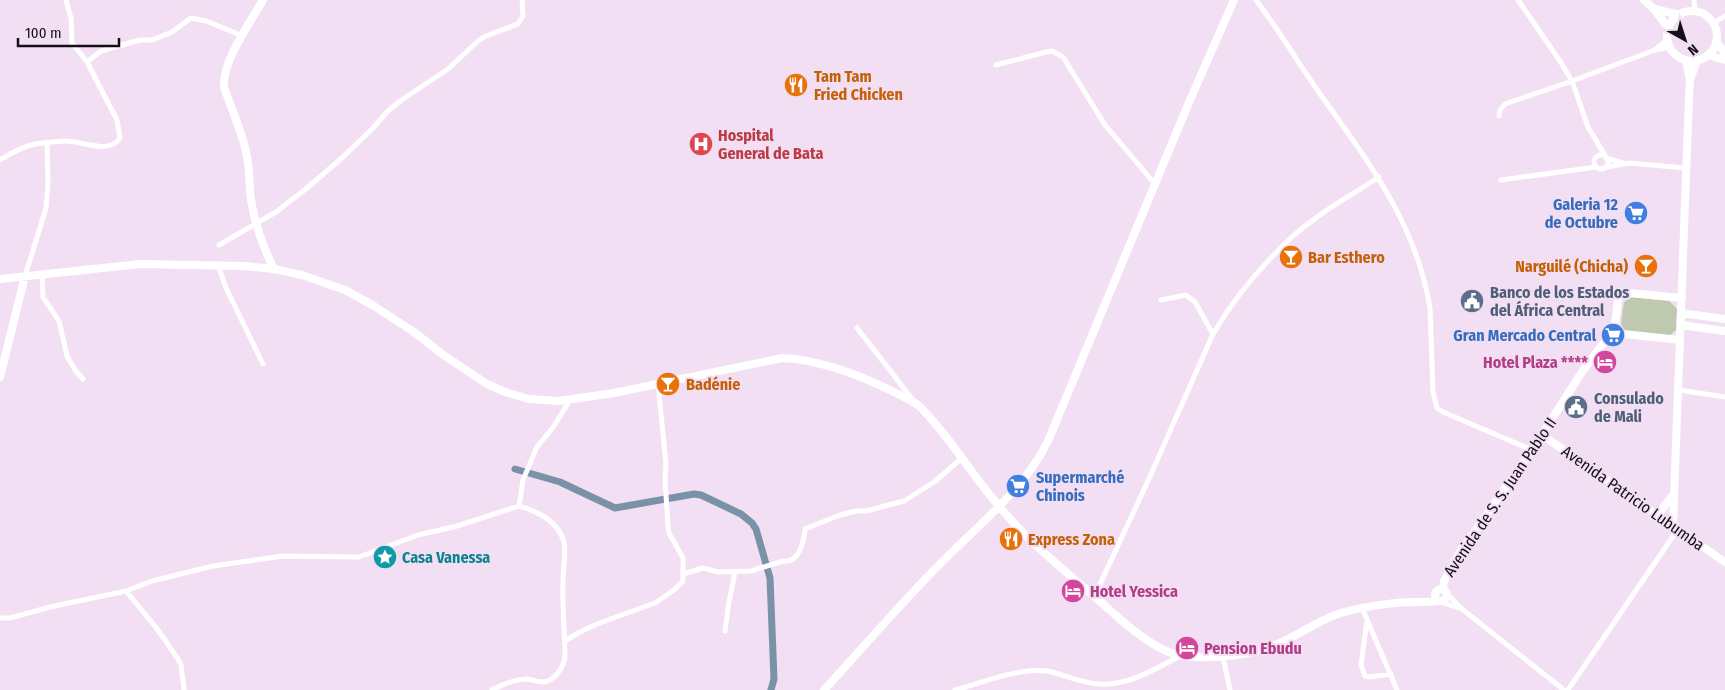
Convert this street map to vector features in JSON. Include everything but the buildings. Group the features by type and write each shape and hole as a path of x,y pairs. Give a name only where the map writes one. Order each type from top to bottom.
{"street":[{"path":"0,160 24,146 65,141 110,146 120,138 117,120 87,62 72,43 71,18 66,0"},
{"path":"263,0 233,53 225,74 224,87 248,158 251,198 256,223 264,249 274,269"},
{"path":"219,245 276,212 307,188 342,158 388,111 448,70 486,36 518,24 522,16 522,0"},
{"path":"824,690 939,565 999,506 1030,472 1048,441 1234,0"},
{"path":"1256,0 1379,177 1400,216 1423,272 1430,308 1435,404 1443,412 1532,450"},
{"path":"1518,0 1572,81 1588,126 1608,161 1607,167"},
{"path":"1644,0 1654,9 1669,29"},
{"path":"1694,0 1695,11"},
{"path":"1654,9 1680,15"},
{"path":"1695,11 1709,18 1714,23 1717,35 1716,42 1708,55 1698,60 1686,60 1677,55 1669,43 1669,29 1680,15 1695,11"},
{"path":"1714,23 1725,16"},
{"path":"87,62 100,51 140,40 152,40 172,32 191,18 243,36"},
{"path":"1716,42 1725,53"},
{"path":"1499,116 1500,110 1505,104 1572,81 1669,43"},
{"path":"996,64 1046,52 1057,53 1069,66 1094,110 1105,125 1155,184"},
{"path":"1708,55 1725,60"},
{"path":"1416,602 1439,589 1445,592 1462,610 1566,690 1676,527 1674,494 1690,80 1686,60"},
{"path":"1690,80 1698,60"},
{"path":"0,377 25,276 46,208 48,184 47,143"},
{"path":"1596,143 1594,164 1596,167"},
{"path":"1596,158 1602,155 1623,163 1686,168"},
{"path":"1501,180 1596,167 1602,169 1623,163"},
{"path":"1094,597 1213,334 1225,313 1253,278 1294,236 1379,177"},
{"path":"0,279 140,264 274,269 302,275 345,290 414,332 442,354 487,384 529,399 570,400 614,393 768,360 796,358 837,369 876,383 917,404"},
{"path":"218,266 226,288 263,364"},
{"path":"42,274 43,297 59,321 67,356 83,379"},
{"path":"1680,340 1614,333 1619,292 1682,298"},
{"path":"1161,300 1186,296 1191,298 1213,334"},
{"path":"1681,313 1725,319"},
{"path":"1681,326 1725,331"},
{"path":"856,328 999,506 1047,557 1137,634 1166,650 1180,656 1223,656 1262,650 1284,641 1321,621 1338,614 1362,608 1416,602 1440,602 1462,610"},
{"name":"Avenida de S. S. Juan Pablo II","path":"1445,592 1444,581 1452,564 1532,450 1582,372 1601,346 1614,333"},
{"path":"564,641 597,624 655,603 674,590 683,581 683,558 669,533 665,446 658,384"},
{"path":"1679,390 1725,397"},
{"path":"519,506 527,467 537,447 554,426 570,400"},
{"name":"Avenida Patricio Lubumba","path":"1542,435 1725,562"},
{"path":"683,574 703,568 718,572 758,570 763,566 787,562 795,558 804,543 805,529 840,515 898,504 911,498 934,482 962,458"},
{"path":"1658,514 1674,494"},
{"path":"0,618 10,618 50,607 126,591 152,581 213,566 283,556 359,557 418,535 457,526 519,506 536,510 558,529 564,541 565,658 563,666 552,680 542,682 528,679 503,684 492,690"},
{"path":"725,631 735,572"},
{"path":"126,591 158,630 178,659 181,665 184,690"},
{"path":"1440,602 1446,598 1445,592"},
{"path":"1434,593 1440,602"},
{"path":"1362,608 1397,690"},
{"path":"1367,620 1361,665 1363,672 1365,676 1370,677 1391,674"},
{"path":"955,690 1006,675 1040,670 1100,684 1117,683 1129,680 1180,656"},
{"path":"1223,656 1230,690"}],"green space":[{"path":"1632,297 1669,301 1677,309 1676,330 1669,336 1626,332 1621,324 1624,302"}],"waterway":[{"path":"515,469 560,482 615,508 694,494 701,495 741,514 752,523 756,529 770,578 774,679 771,690"}],"place":[{"name":"Tam Tam Fried Chicken","path":"796,85"},
{"name":"Hospital General de Bata","path":"701,144"},
{"name":"Galeria 12 de Octubre","path":"1636,213"},
{"name":"Bar Esthero","path":"1291,257"},
{"name":"Narguilé (Chicha)","path":"1646,266"},
{"name":"Banco de los Estados del África Central","path":"1472,301"},
{"name":"Gran Mercado Central","path":"1613,335"},
{"name":"Hotel Plaza ****","path":"1605,362"},
{"name":"Badénie","path":"668,384"},
{"name":"Consulado de Mali","path":"1576,407"},
{"name":"Supermarché Chinois","path":"1018,486"},
{"name":"Express Zona","path":"1011,539"},
{"name":"Casa Vanessa","path":"385,557"},
{"name":"Hotel Yessica","path":"1073,591"},
{"name":"Pension Ebudu","path":"1187,648"}]}
